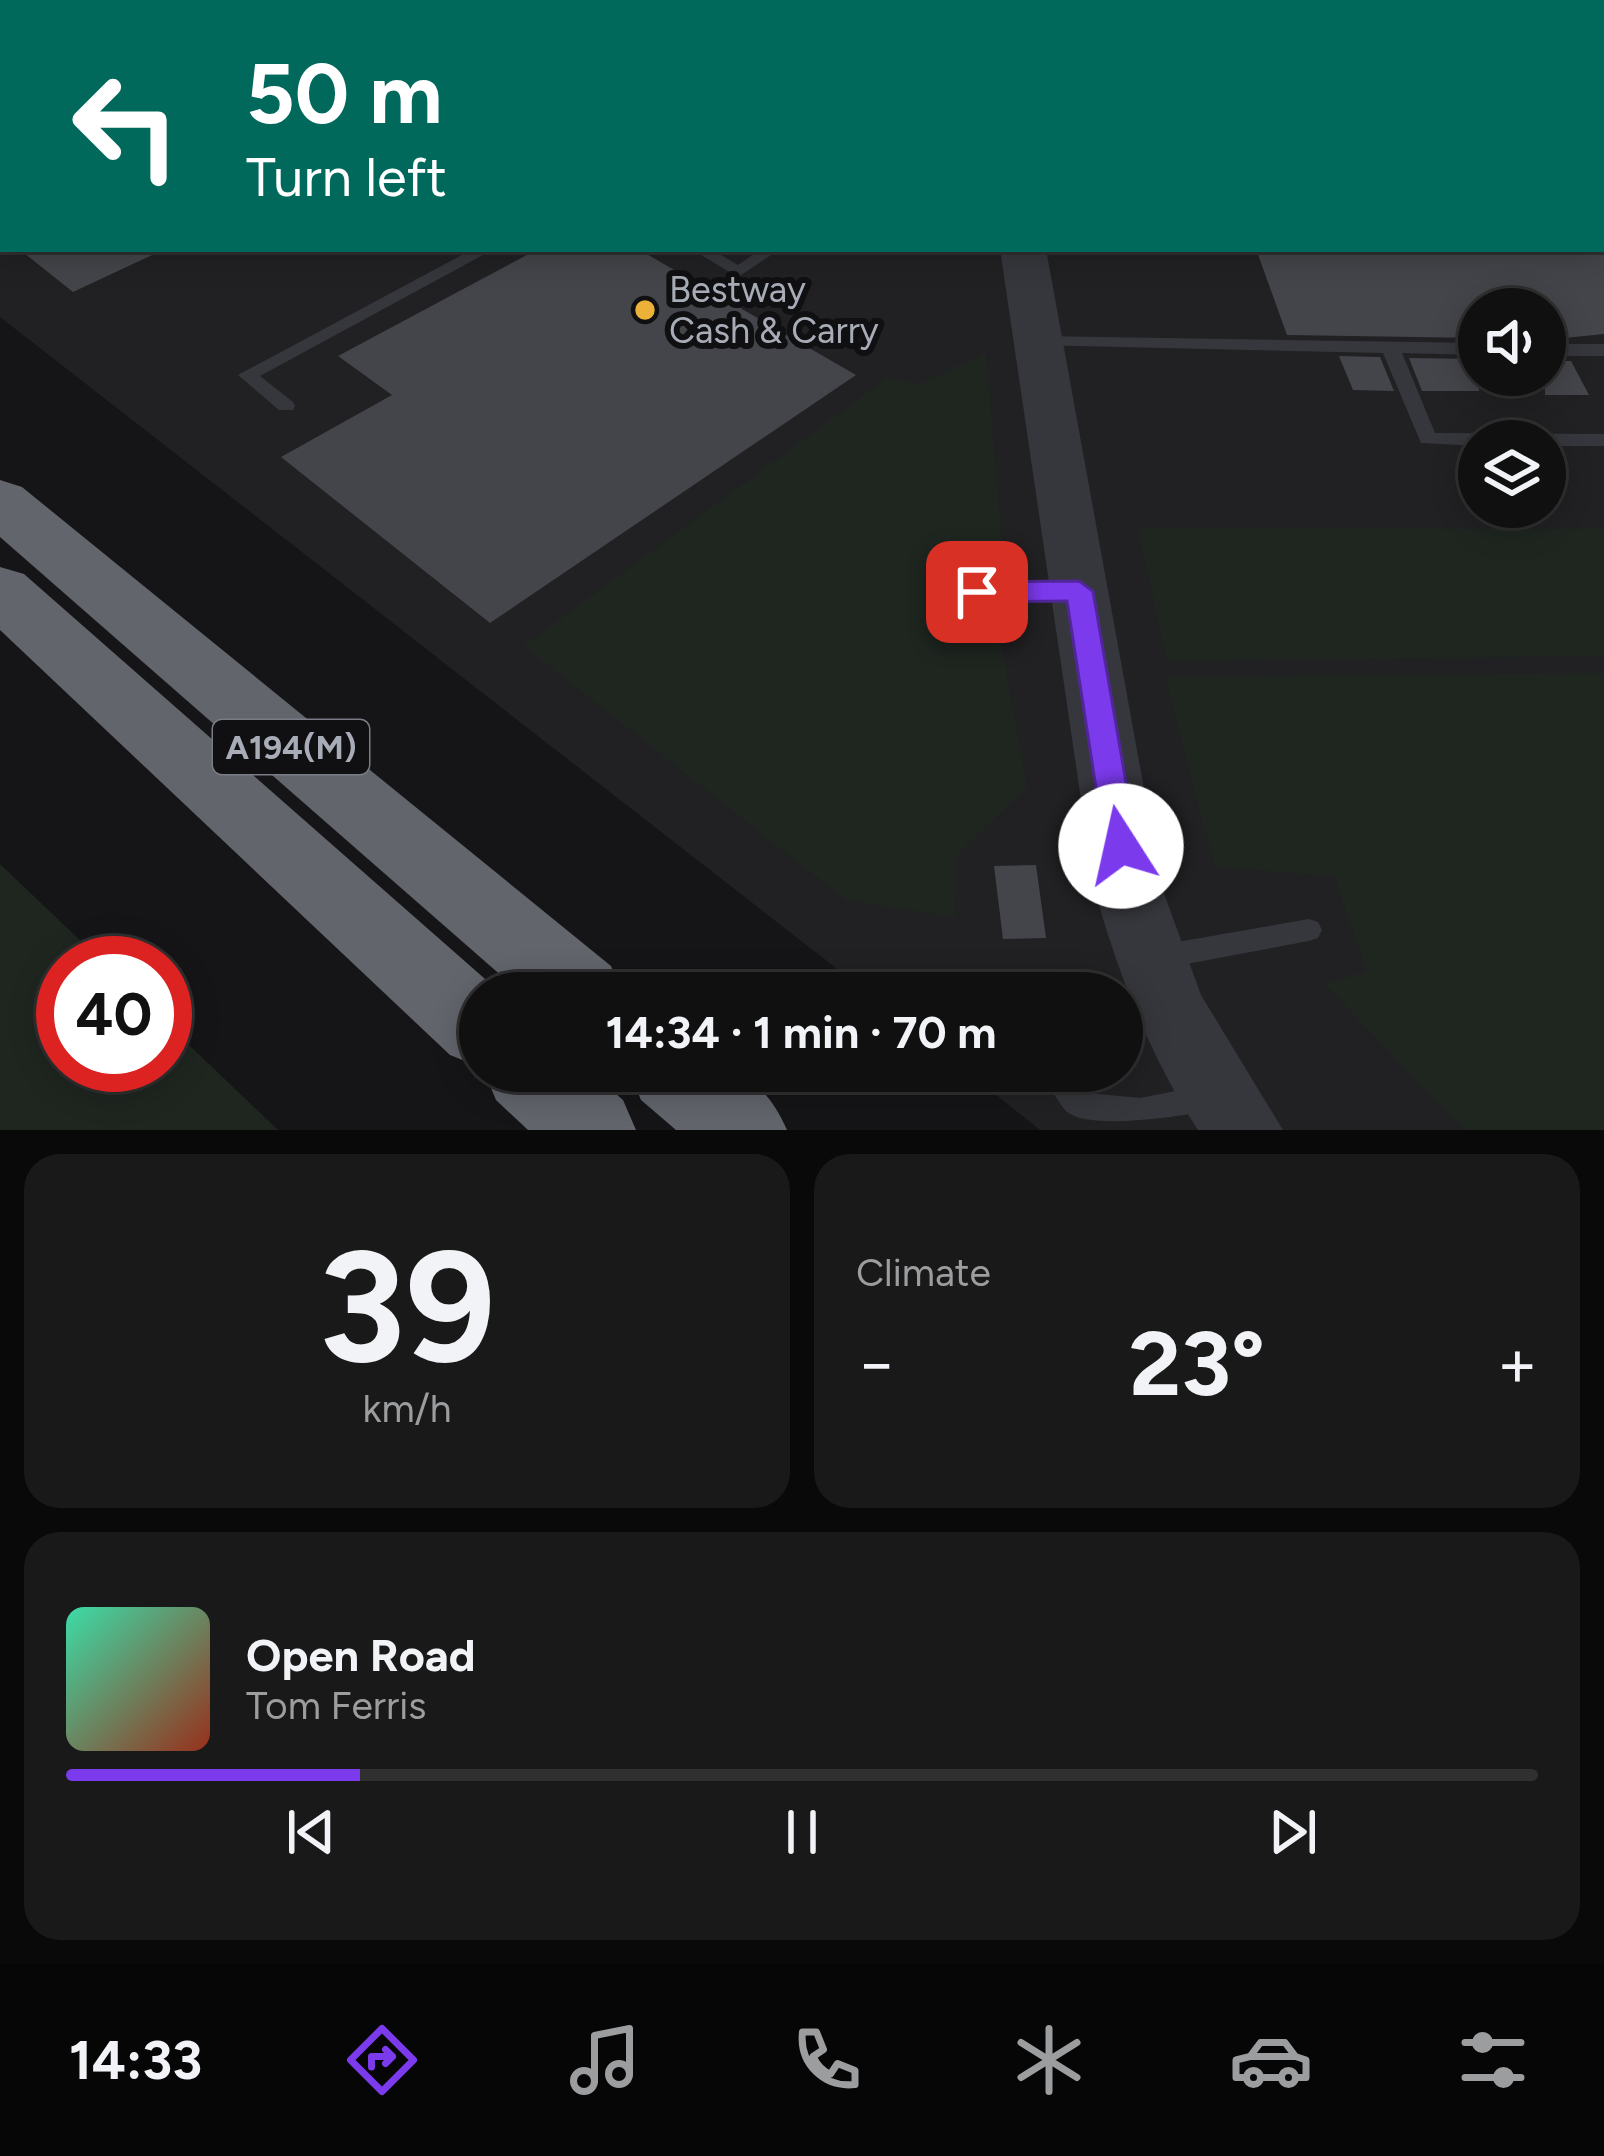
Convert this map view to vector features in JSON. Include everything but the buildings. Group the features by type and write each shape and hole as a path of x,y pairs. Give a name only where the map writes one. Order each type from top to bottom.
{"highway":[{"name":"A194(M)","path":"0,502 555,972"},
{"name":"A194(M)","path":"0,591 459,1009"},
{"path":"550,1092 591,1130"},
{"path":"697,1092 742,1130"}],"street":[{"path":"1023,252 1128,888 1148,959 1178,1030 1231,1113"}],"lane":[{"path":"286,406 247,375 480,252"},
{"path":"704,252 738,272 768,252"},
{"path":"1038,341 1458,350"},
{"path":"1391,349 1428,439 1604,440"},
{"path":"1566,350 1604,350"},
{"path":"977,592 1079,591"},
{"path":"1148,959 1309,930"},
{"path":"1070,1092 1079,1106 1231,1113"}],"shaded area":[{"path":"0,252 1604,252 1604,1130 1040,1130 992,1092 1143,1092 1143,972 841,972 0,317"},
{"path":"986,352 1003,560 953,566 956,633 1001,643 1027,787 956,856 955,917 846,900 524,646 888,377 918,385"},
{"path":"1138,529 1604,529 1604,656 1167,661"},
{"path":"1604,673 1604,1130 1464,1130 1325,984 1367,971 1334,876 1215,867 1165,677"},
{"path":"0,864 76,936 36,936 36,1092 192,1092 192,1048 278,1130 0,1130"}],"place":[{"name":"Bestway Cash & Carry","path":"645,310"}],"route":[{"path":"977,592 1079,591 1121,846"}]}
